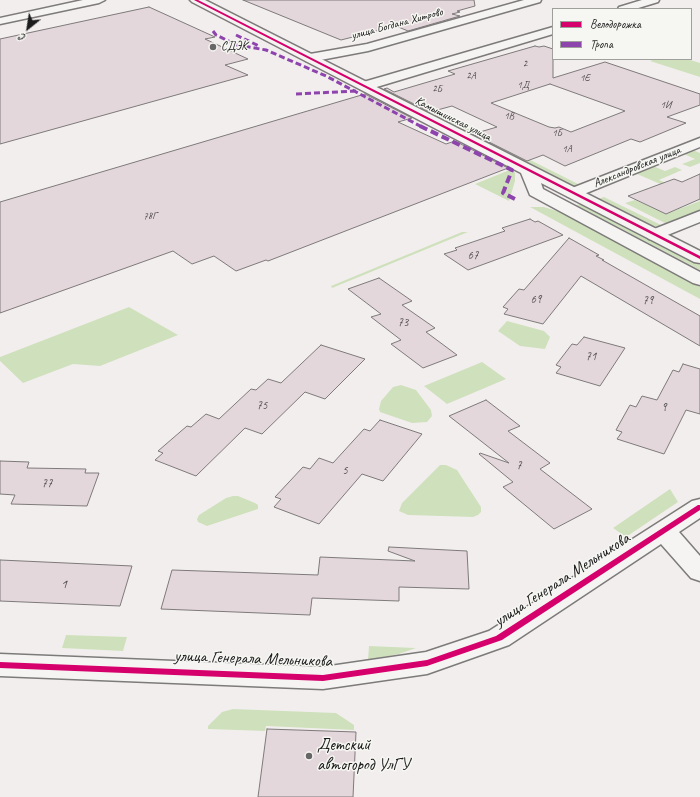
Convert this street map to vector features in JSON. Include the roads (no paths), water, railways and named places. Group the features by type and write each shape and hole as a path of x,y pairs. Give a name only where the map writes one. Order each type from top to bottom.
{"street":[{"path":"0,21 99,0"},
{"name":"Камышинская улица","path":"196,0 700,258"},
{"name":"улица Богдана Хитрово","path":"310,58 368,47 536,0"},
{"path":"626,8 654,0"},
{"path":"365,86 552,30"},
{"name":"Александровская улица","path":"573,193 700,142"},
{"path":"528,170 536,192 700,279"},
{"path":"655,235 700,216"},
{"name":"улица Генерала Мельникова","path":"0,665 323,678 427,663 499,638 664,532 700,507"},
{"path":"664,532 700,572"}],"place":[{"name":"СДЭК","path":"213,47"},
{"name":"Детский автогород УлГУ","path":"309,756"}]}
